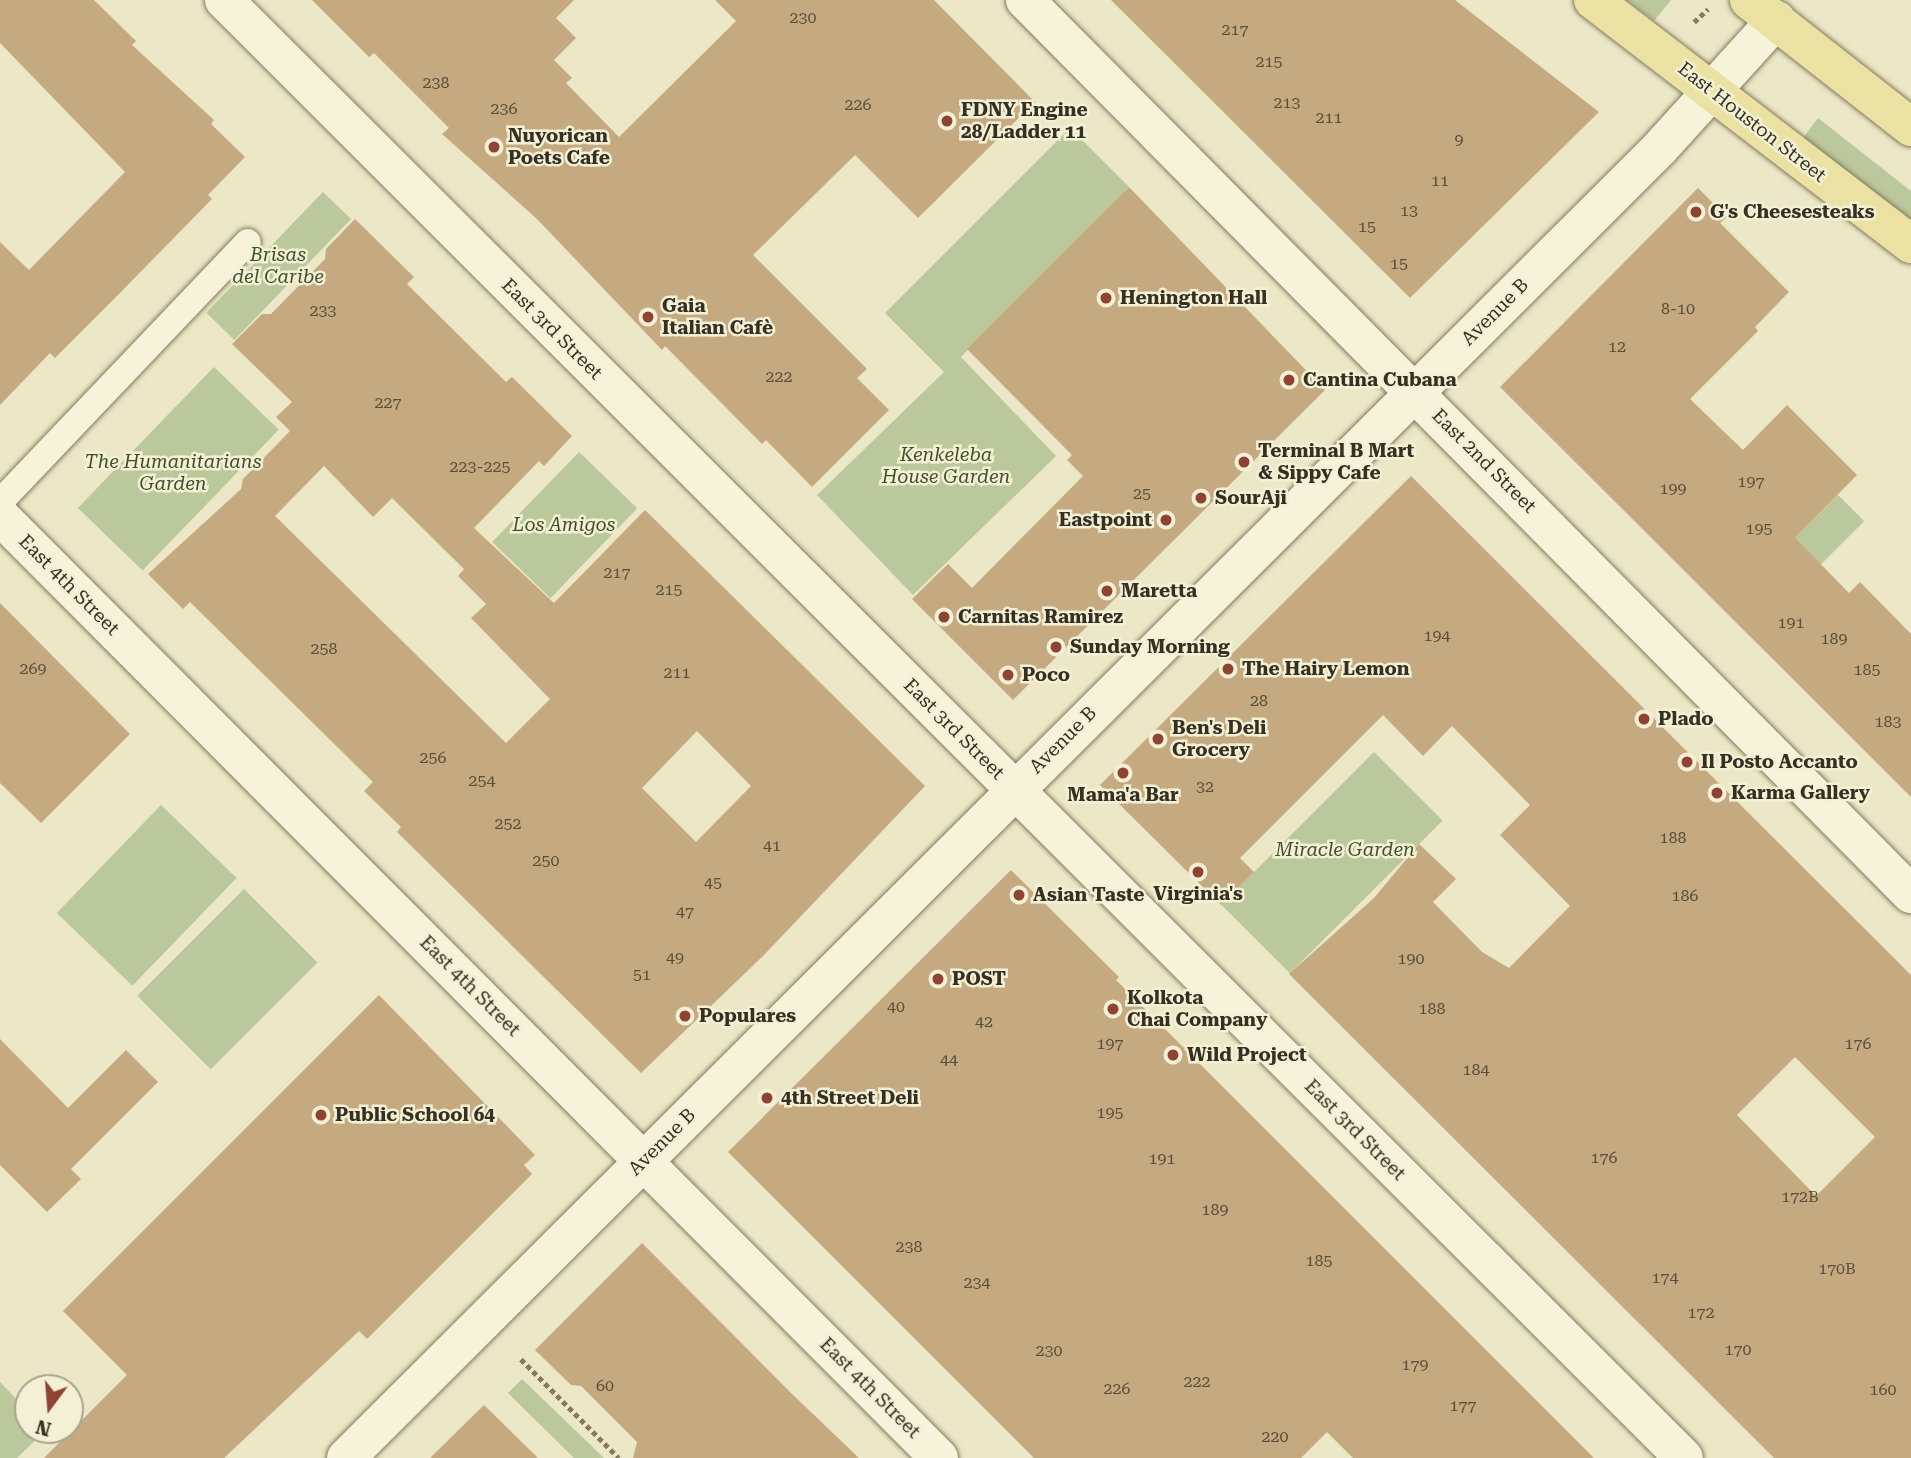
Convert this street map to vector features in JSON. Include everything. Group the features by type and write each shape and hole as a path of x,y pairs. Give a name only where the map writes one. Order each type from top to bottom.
{"main road":[{"name":"East Houston Street","path":"1593,0 1911,244"},
{"path":"1772,7 1911,127"}],"street":[{"name":"East 3rd Street","path":"224,0 1684,1458"},
{"name":"East 2nd Street","path":"1025,0 1911,894"},
{"name":"Avenue B","path":"346,1458 1713,91 1772,7"},
{"name":"East 4th Street","path":"0,516 645,1160 939,1458"}],"lane":[{"path":"0,502 248,242"}],"path":[{"path":"521,1359 619,1458"}],"green space":[{"path":"1627,0 1671,0 1654,21"},
{"path":"1818,118 1911,191 1911,221 1803,138"},
{"name":"Kenkeleba House Garden","path":"1070,128 1129,187 961,357 1056,456 913,595 817,495 944,372 885,313"},
{"name":"Brisas del Caribe","path":"323,192 351,219 234,340 206,313"},
{"name":"The Humanitarians Garden","path":"214,367 279,430 143,571 78,508"},
{"name":"Los Amigos","path":"579,452 637,508 550,598 492,542"},
{"path":"1838,495 1864,521 1750,636 1723,610"},
{"name":"Miracle Garden","path":"1374,752 1443,821 1290,973 1221,905"},
{"path":"161,805 237,878 132,986 57,913"},
{"path":"244,889 318,963 211,1069 137,996"},
{"path":"522,1379 604,1458 574,1458 508,1393"},
{"path":"0,1382 14,1396 14,1444 32,1444 17,1458 0,1458"}],"building":[{"path":"0,0 94,0 136,41 132,45 214,120 211,124 245,157 208,195 212,199 114,299 55,358 50,353 0,405 0,242 29,270 125,172 0,43"},
{"path":"312,0 574,0 556,18 576,38 554,60 572,78 566,83 619,137 736,21 715,0 934,0 1035,102 918,218 855,155 753,255 867,369 857,378 889,410 812,487 766,440 762,444 665,346 662,350 537,219 442,134 449,128 374,53 369,57"},
{"path":"1111,0 1455,0 1599,112 1410,298"},
{"path":"1129,187 1325,390 1013,700 912,599 948,564 972,588 1083,476 1067,460 1072,455 967,349"},
{"path":"1698,188 1727,217 1720,223 1789,292 1755,327 1758,331 1690,399 1743,450 1787,405 1857,475 1795,538 1849,593 1860,582 1911,634 1911,797 1500,387"},
{"path":"355,219 414,277 407,284 506,382 512,377 572,436 544,466 539,461 474,528 554,603 645,510 925,786 763,956 641,1073 397,832 401,827 364,791 373,782 190,602 183,609 148,574 241,489 243,479 290,431 276,417 292,402 232,344 262,314 271,314 325,259 326,249","holes":["324,466 373,517 392,498 464,569 458,576 486,604 471,618 550,699 506,743 275,516","697,731 751,786 696,842 642,788"]},
{"path":"1411,476 1911,975 1911,1458 1774,1458 1289,974 1374,898 1419,844 1456,879 1433,902 1482,952 1509,968 1570,906 1500,835 1530,805 1452,726 1423,756 1383,715 1240,858 1254,872 1221,905 1100,785","holes":["1795,1057 1875,1137 1816,1196 1737,1115"]},
{"path":"0,603 130,734 41,823 0,783"},
{"path":"1011,870 1119,977 1116,980 1594,1458 1353,1458 1327,1432 1301,1458 1034,1458 728,1152"},
{"path":"379,995 535,1155 524,1165 532,1174 367,1339 359,1331 224,1458 44,1458 58,1444 84,1444 84,1418 127,1375 63,1311"},
{"path":"0,1039 68,1108 126,1050 158,1082 71,1169 81,1179 47,1212 0,1165"},
{"path":"642,1243 859,1458 633,1458 637,1442 581,1386 571,1385 535,1350"},
{"path":"484,1405 538,1458 430,1458"}],"place":[{"name":"FDNY Engine 28/Ladder 11","path":"947,121"},
{"name":"Nuyorican Poets Cafe","path":"494,147"},
{"name":"G's Cheesesteaks","path":"1696,212"},
{"name":"Henington Hall","path":"1106,298"},
{"name":"Gaia Italian Cafè","path":"648,317"},
{"name":"Cantina Cubana","path":"1289,380"},
{"name":"Terminal B Mart & Sippy Cafe","path":"1244,462"},
{"name":"SourAji","path":"1201,498"},
{"name":"Eastpoint","path":"1166,520"},
{"name":"Maretta","path":"1107,591"},
{"name":"Carnitas Ramirez","path":"944,617"},
{"name":"Sunday Morning","path":"1056,647"},
{"name":"The Hairy Lemon","path":"1228,669"},
{"name":"Poco","path":"1008,675"},
{"name":"Plado","path":"1644,719"},
{"name":"Ben's Deli Grocery","path":"1158,739"},
{"name":"Il Posto Accanto","path":"1687,762"},
{"name":"Mama'a Bar","path":"1123,773"},
{"name":"Karma Gallery","path":"1717,793"},
{"name":"Virginia's","path":"1198,872"},
{"name":"Asian Taste","path":"1019,895"},
{"name":"POST","path":"938,979"},
{"name":"Kolkota Chai Company","path":"1113,1009"},
{"name":"Populares","path":"685,1016"},
{"name":"Wild Project","path":"1173,1055"},
{"name":"4th Street Deli","path":"767,1098"},
{"name":"Public School 64","path":"321,1115"}]}
